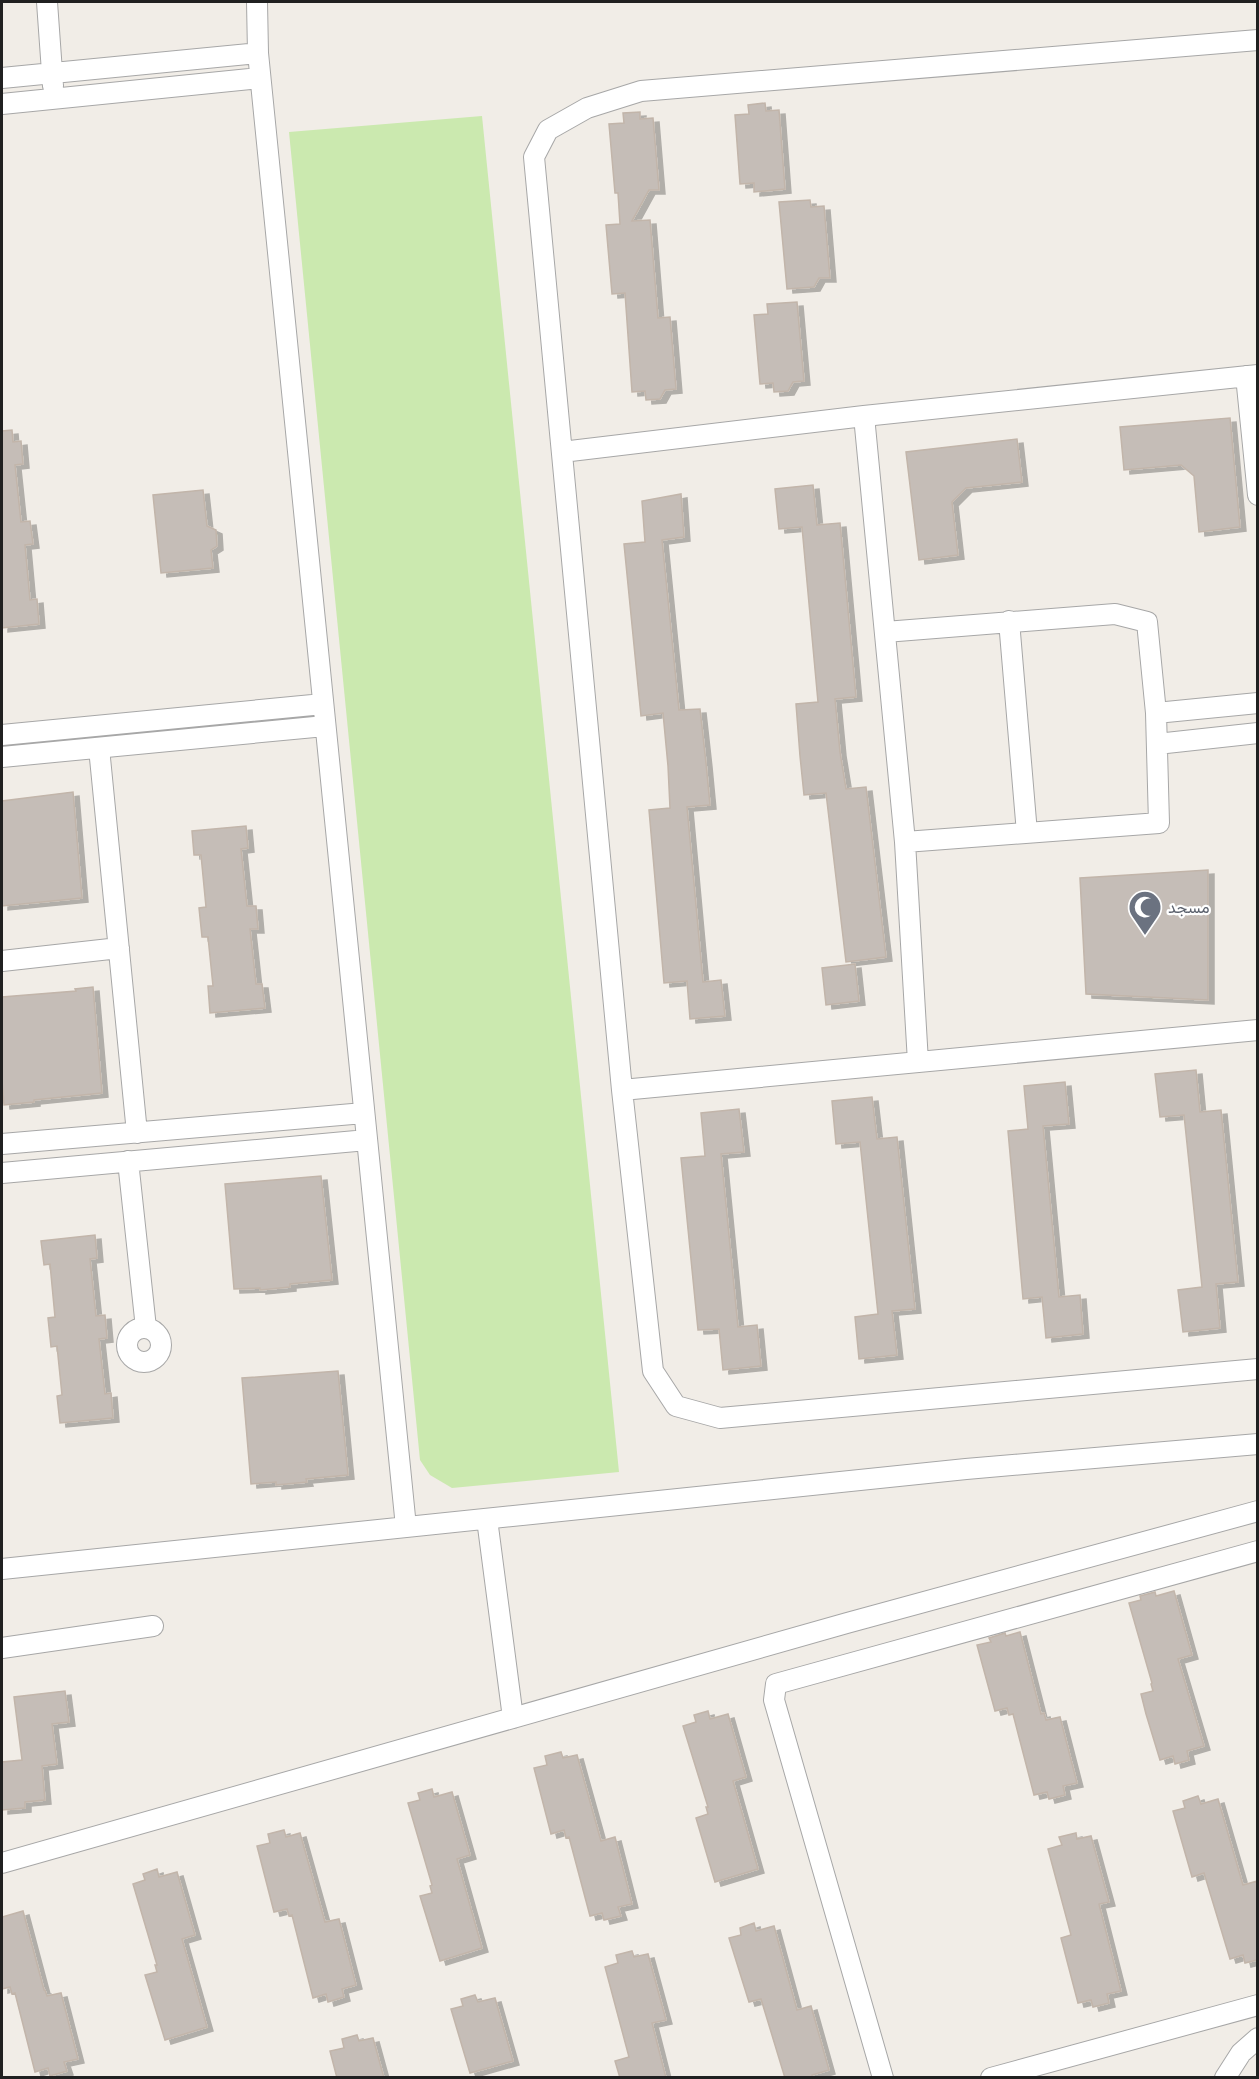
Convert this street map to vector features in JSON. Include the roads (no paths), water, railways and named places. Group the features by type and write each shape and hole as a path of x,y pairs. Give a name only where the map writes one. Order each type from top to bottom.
{"street":[{"path":"47,2 54,99"},
{"path":"257,2 260,78 406,1527"},
{"path":"1257,40 641,91 587,108 548,130 534,156 622,1090 653,1371 676,1406 720,1419 1257,1369"},
{"path":"2,78 258,53"},
{"path":"2,104 260,78"},
{"path":"562,452 864,416 1252,375 1257,495"},
{"path":"864,416 905,842 918,1062"},
{"path":"885,632 1115,614 1147,622 1156,713 1159,823 905,842"},
{"path":"1009,621 1027,833"},
{"path":"1156,713 1257,703"},
{"path":"2,735 323,704"},
{"path":"2,757 326,726"},
{"path":"1157,744 1257,733"},
{"path":"99,748 136,1133"},
{"path":"2,961 119,948"},
{"path":"622,1090 1257,1030"},
{"path":"2,1144 364,1113"},
{"path":"2,1173 367,1140"},
{"path":"128,1161 146,1328"},
{"path":"2,1569 966,1469 1257,1444"},
{"path":"2,1863 847,1623 1257,1511"},
{"path":"487,1519 513,1718"},
{"path":"883,2078 774,1700 776,1684 1257,1551"},
{"path":"2,1648 153,1626"},
{"path":"991,2078 1257,2005"},
{"path":"1225,2078 1249,2058 1257,2038"}],"place":[{"name":"مسجد","path":"1145,936"}]}
